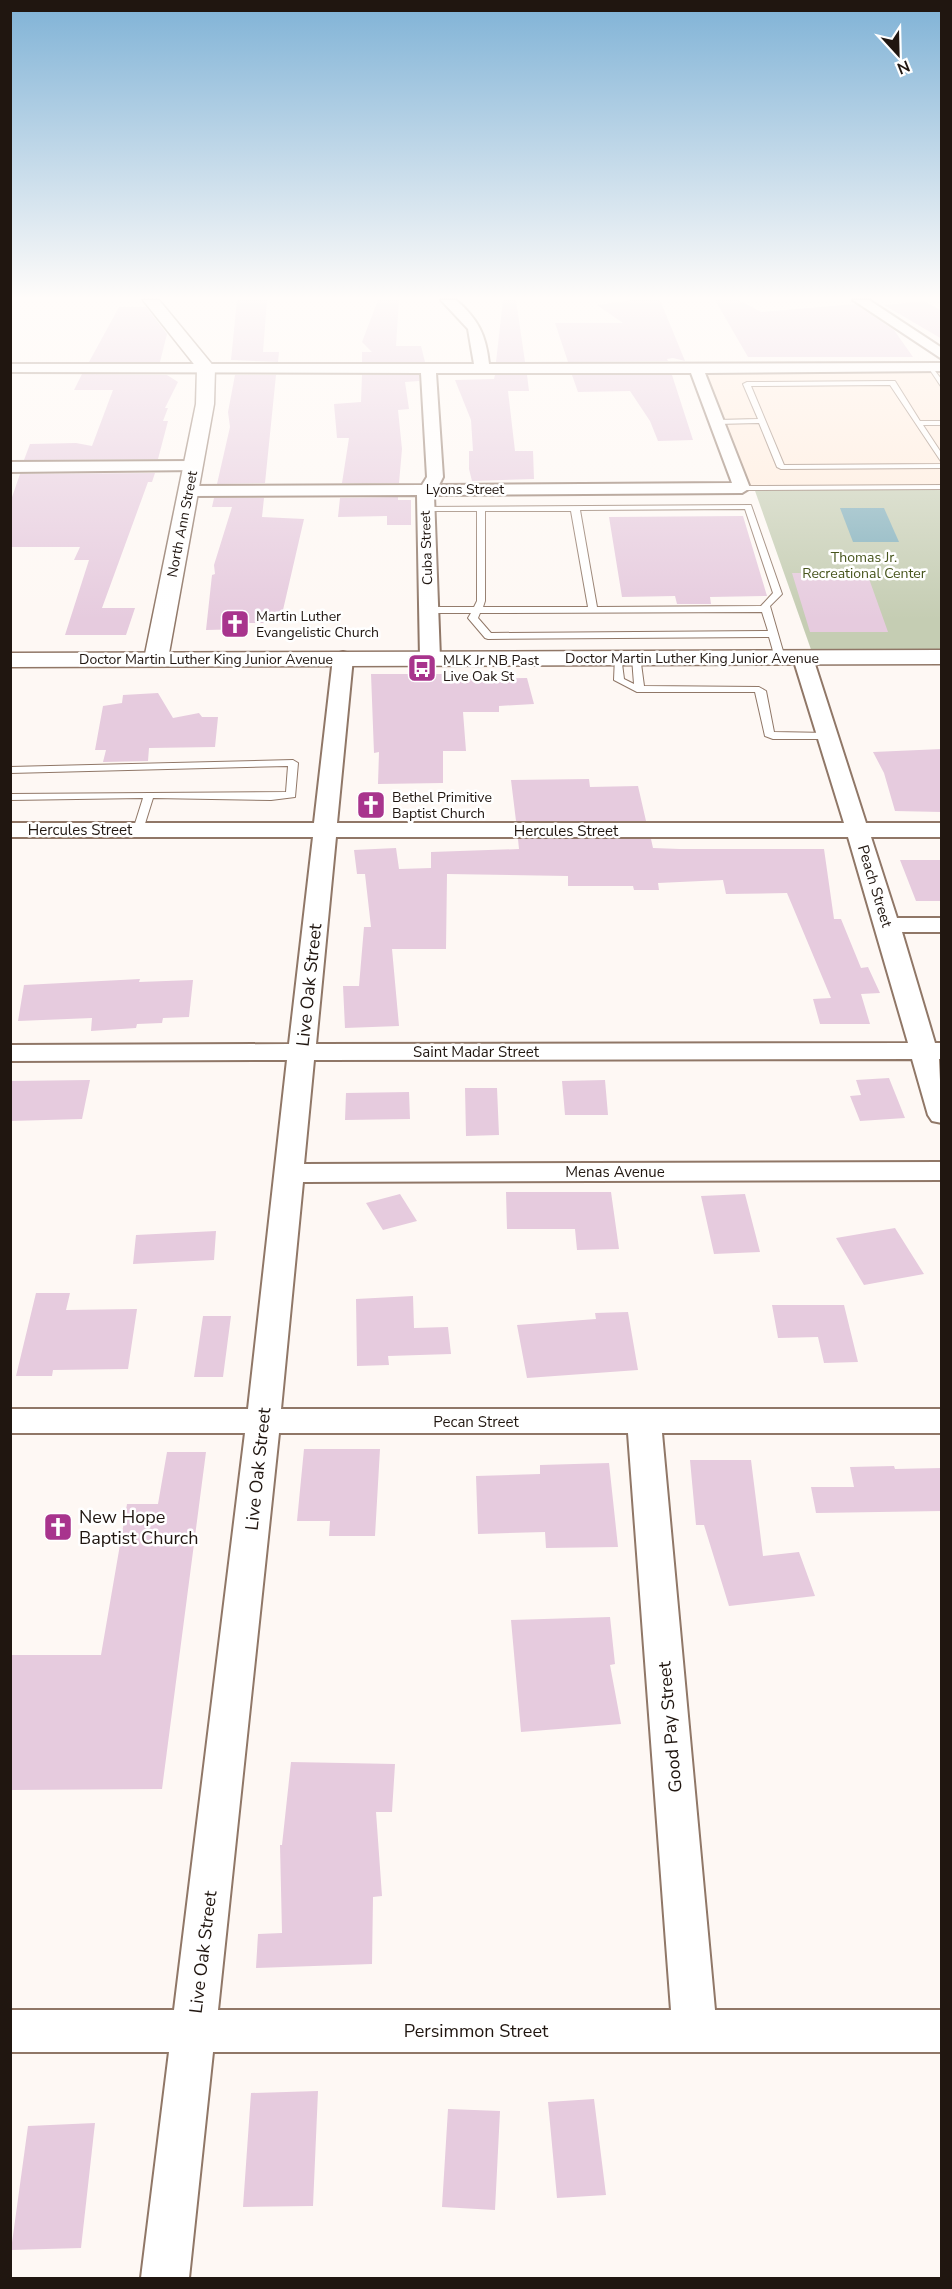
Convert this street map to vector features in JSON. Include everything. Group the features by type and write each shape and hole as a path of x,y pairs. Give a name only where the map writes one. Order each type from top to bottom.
{"street":[{"name":"North Ann Street","path":"156,659 204,407"},
{"name":"Cuba Street","path":"430,407 435,477 424,497 430,658"},
{"path":"711,407 742,488"},
{"path":"10,467 193,466"},
{"name":"Lyons Street","path":"189,490 742,488"},
{"name":"Doctor Martin Luther King Junior Avenue","path":"10,660 430,658 501,647 628,658 942,657"},
{"name":"Live Oak Street","path":"165,2278 263,1422 343,658"},
{"name":"Peach Street","path":"791,658 828,736 887,925 932,1051 942,1115"},
{"name":"Hercules Street","path":"10,830 942,831"},
{"path":"887,925 942,925"},
{"name":"Saint Madar Street","path":"10,1053 932,1051"},
{"name":"Menas Avenue","path":"289,1173 942,1171"},
{"name":"Pecan Street","path":"10,1421 644,1423 942,1421"},
{"name":"Good Pay Street","path":"644,1423 695,2031"},
{"name":"Persimmon Street","path":"10,2031 942,2031"}],"lane":[{"path":"756,407 781,467 942,466"},
{"path":"909,407 942,461"},
{"path":"717,422 762,421"},
{"path":"920,423 942,423"},
{"path":"742,488 942,488"},
{"path":"424,509 748,507 778,594 765,605 773,634 791,658"},
{"path":"575,508 593,610"},
{"path":"481,509 481,601 473,618 479,629 501,647 773,634"},
{"path":"428,610 767,609"},
{"path":"628,658 620,680 636,689 756,689 761,691 769,734 773,736 828,736"},
{"path":"628,658 639,687 636,689"},
{"path":"148,755 164,764"},
{"path":"86,766 104,756"},
{"path":"10,770 164,764 293,763 291,795 271,797 149,795 10,797"},
{"path":"138,830 149,795"}],"shaded area":[{"path":"711,407 941,407 941,487 742,488"}],"green space":[{"name":"Thomas Jr. Recreational Center","path":"941,487 941,657 814,658 754,488"}],"water":[{"path":"840,508 884,508 899,542 853,542"}],"building":[{"path":"107,407 168,408 163,421 168,421 158,459 24,460 30,444 76,443 92,446"},
{"path":"229,407 273,407 265,483 217,484 230,427"},
{"path":"334,407 409,407 409,409 398,410 402,449 399,483 342,483 349,438 337,438"},
{"path":"466,407 510,407 515,451 533,451 534,479 472,481 469,469 469,451 473,451 471,420"},
{"path":"641,407 682,407 693,440 658,441 650,421"},
{"path":"155,473 152,482 148,482 102,608 135,608 126,635 65,635 89,560 74,560 80,547 10,547 10,503 20,474"},
{"path":"398,497 398,500 411,500 411,525 387,525 387,516 338,517 340,498"},
{"path":"214,498 264,498 262,517 304,519 280,623 249,623 248,629 206,630 212,575 215,574 214,565 232,507 212,507"},
{"path":"743,516 767,596 710,597 711,604 677,604 675,596 622,597 609,517"},
{"path":"792,573 867,573 888,632 810,632"},
{"path":"371,674 442,674 443,679 527,678 534,704 499,706 499,712 463,712 466,751 443,751 443,783 378,784 379,752 374,753"},
{"path":"158,693 173,718 199,713 202,717 218,717 215,747 149,748 148,761 103,762 106,750 95,750 103,706 122,703 123,695"},
{"path":"942,749 942,812 895,811 884,773 873,752"},
{"path":"589,779 590,787 638,786 646,821 516,821 511,780"},
{"path":"518,839 651,839 653,848 680,849 824,849 834,919 841,919 861,968 868,967 880,993 861,994 870,1024 820,1024 813,999 831,998 787,893 726,894 723,880 658,883 659,890 634,890 633,886 568,886 568,876 447,874 446,949 392,949 399,1026 345,1028 343,986 359,986 364,927 371,927 365,874 357,874 354,850 396,848 399,869 431,868 431,852 519,849"},
{"path":"900,860 942,860 942,901 916,901"},
{"path":"140,979 139,982 193,980 189,1017 163,1018 162,1023 137,1024 136,1028 91,1031 92,1018 18,1021 24,985"},
{"path":"889,1078 905,1118 860,1121 850,1096 861,1095 856,1080"},
{"path":"90,1080 82,1119 10,1121 10,1081"},
{"path":"605,1080 608,1115 565,1115 562,1081"},
{"path":"465,1088 497,1088 499,1135 466,1136"},
{"path":"409,1092 410,1119 345,1120 346,1093"},
{"path":"506,1192 611,1192 619,1249 577,1250 575,1229 507,1229"},
{"path":"400,1194 417,1221 383,1230 366,1203"},
{"path":"745,1194 760,1252 714,1254 701,1196"},
{"path":"895,1228 924,1274 864,1285 836,1238"},
{"path":"216,1231 214,1260 133,1264 136,1235"},
{"path":"36,1293 70,1293 66,1310 137,1309 128,1369 53,1370 52,1376 16,1376"},
{"path":"413,1296 414,1328 448,1327 451,1354 388,1356 389,1365 357,1366 356,1299"},
{"path":"772,1305 844,1305 858,1362 824,1363 818,1337 778,1338"},
{"path":"628,1312 638,1370 527,1378 517,1325 596,1319 595,1313"},
{"path":"203,1316 231,1316 223,1377 194,1377"},
{"path":"304,1449 380,1449 375,1536 329,1536 330,1521 297,1521"},
{"path":"167,1452 206,1452 162,1789 10,1790 10,1655 101,1655 127,1504 158,1504"},
{"path":"690,1460 751,1460 763,1556 799,1552 815,1596 729,1606 704,1525 696,1525"},
{"path":"609,1463 618,1547 546,1548 545,1532 478,1534 476,1476 540,1474 540,1465"},
{"path":"894,1466 895,1469 942,1468 942,1511 816,1513 811,1487 854,1487 850,1467"},
{"path":"610,1617 615,1664 610,1665 621,1724 521,1732 511,1620"},
{"path":"291,1762 395,1764 392,1812 376,1812 382,1896 373,1897 372,1964 256,1968 258,1934 282,1933 280,1845 282,1845"},
{"path":"318,2091 313,2206 243,2207 251,2093"},
{"path":"594,2099 606,2195 557,2198 548,2102"},
{"path":"448,2109 500,2111 495,2210 442,2207"},
{"path":"95,2123 81,2248 11,2250 28,2126"}],"place":[{"name":"Martin Luther Evangelistic Church","path":"235,624"},
{"name":"MLK Jr NB Past Live Oak St","path":"422,668"},
{"name":"Bethel Primitive Baptist Church","path":"371,805"},
{"name":"New Hope Baptist Church","path":"58,1527"}]}
